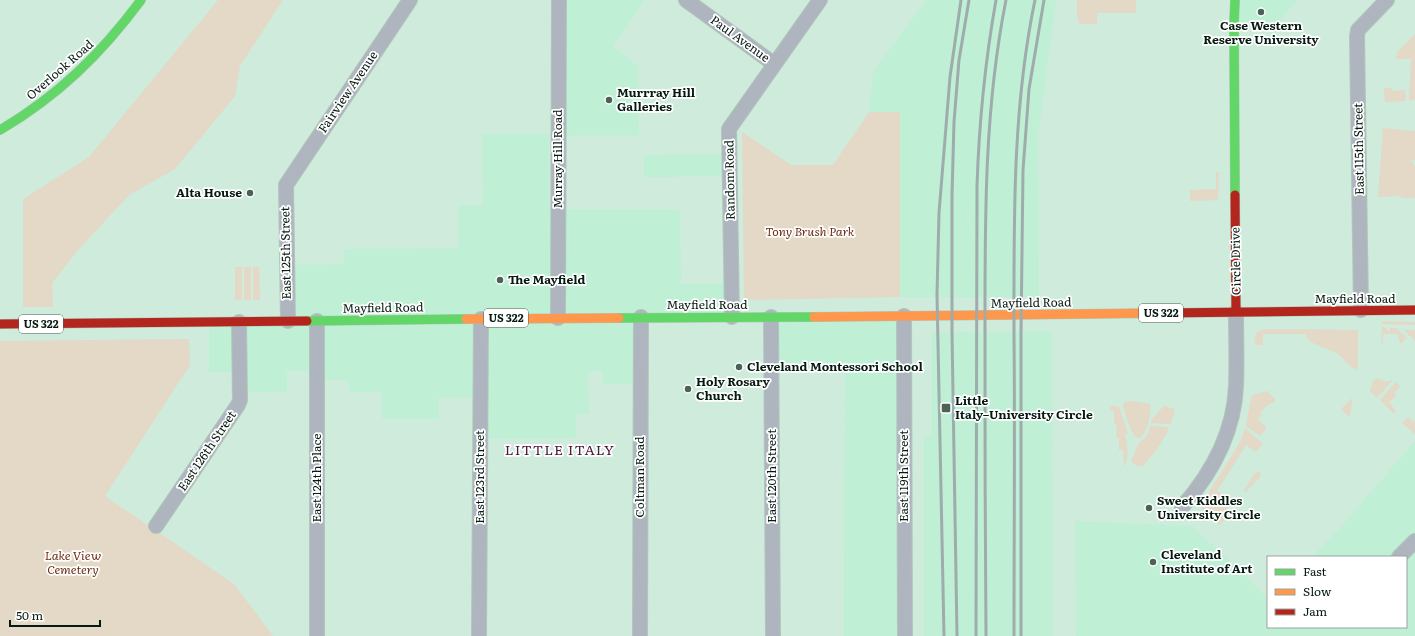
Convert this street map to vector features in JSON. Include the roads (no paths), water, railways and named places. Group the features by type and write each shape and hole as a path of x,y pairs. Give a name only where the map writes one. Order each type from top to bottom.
{"main road":[{"name":"Overlook Road","path":"0,130 21,118 50,98 83,69 108,43 141,0"},
{"name":"Circle Drive","path":"1235,0 1236,312"},
{"name":"Mayfield Road","path":"0,324 481,318 904,316 1415,310"}],"street":[{"name":"Fairview Avenue","path":"286,185 410,0"},
{"name":"Murray Hill Road","path":"558,318 559,0"},
{"name":"Paul Avenue","path":"686,0 774,64"},
{"name":"Random Road","path":"732,317 729,129 820,0"},
{"name":"East 115th Street","path":"1361,310 1357,36 1358,30 1387,0"},
{"name":"East 125th Street","path":"286,185 288,321"},
{"name":"Circle Drive","path":"1182,507 1199,487 1218,456 1232,418 1236,386 1236,312"},
{"name":"East 120th Street","path":"771,316 773,636"},
{"name":"East 119th Street","path":"904,316 904,636"},
{"name":"Coltman Road","path":"640,636 641,317"},
{"name":"East 123rd Street","path":"479,636 481,318"},
{"name":"East 124th Place","path":"317,321 317,636"},
{"name":"East 126th Street","path":"156,526 238,405 240,400 239,322"},
{"path":"1400,556 1415,541"}],"railway":[{"path":"944,636 937,295 939,213 950,77 961,0"},
{"path":"957,636 952,333 952,195 954,122 959,60 969,0"},
{"path":"976,636 977,186 983,93 996,0"},
{"path":"986,636 985,290 987,165 993,83 1006,0"},
{"path":"1014,636 1014,251 1016,167 1022,83 1027,41 1035,0"},
{"path":"1021,636 1021,333 1023,170 1029,89 1044,0"}],"place":[{"name":"Case Western Reserve University","path":"1261,12"},
{"name":"Murrray Hill Galleries","path":"609,100"},
{"name":"Alta House","path":"250,193"},
{"name":"The Mayfield","path":"500,280"},
{"name":"Cleveland Montessori School","path":"739,367"},
{"name":"Holy Rosary Church","path":"688,389"},
{"name":"Little Italy–University Circle","path":"946,408"},
{"name":"Sweet Kiddles University Circle","path":"1149,508"},
{"name":"Cleveland Institute of Art","path":"1153,562"}],"district":[{"name":"LITTLE ITALY","path":"560,450"}],"park label":[{"name":"Tony Brush Park","path":"810,232"},
{"name":"Lake View Cemetery","path":"73,563"}]}
